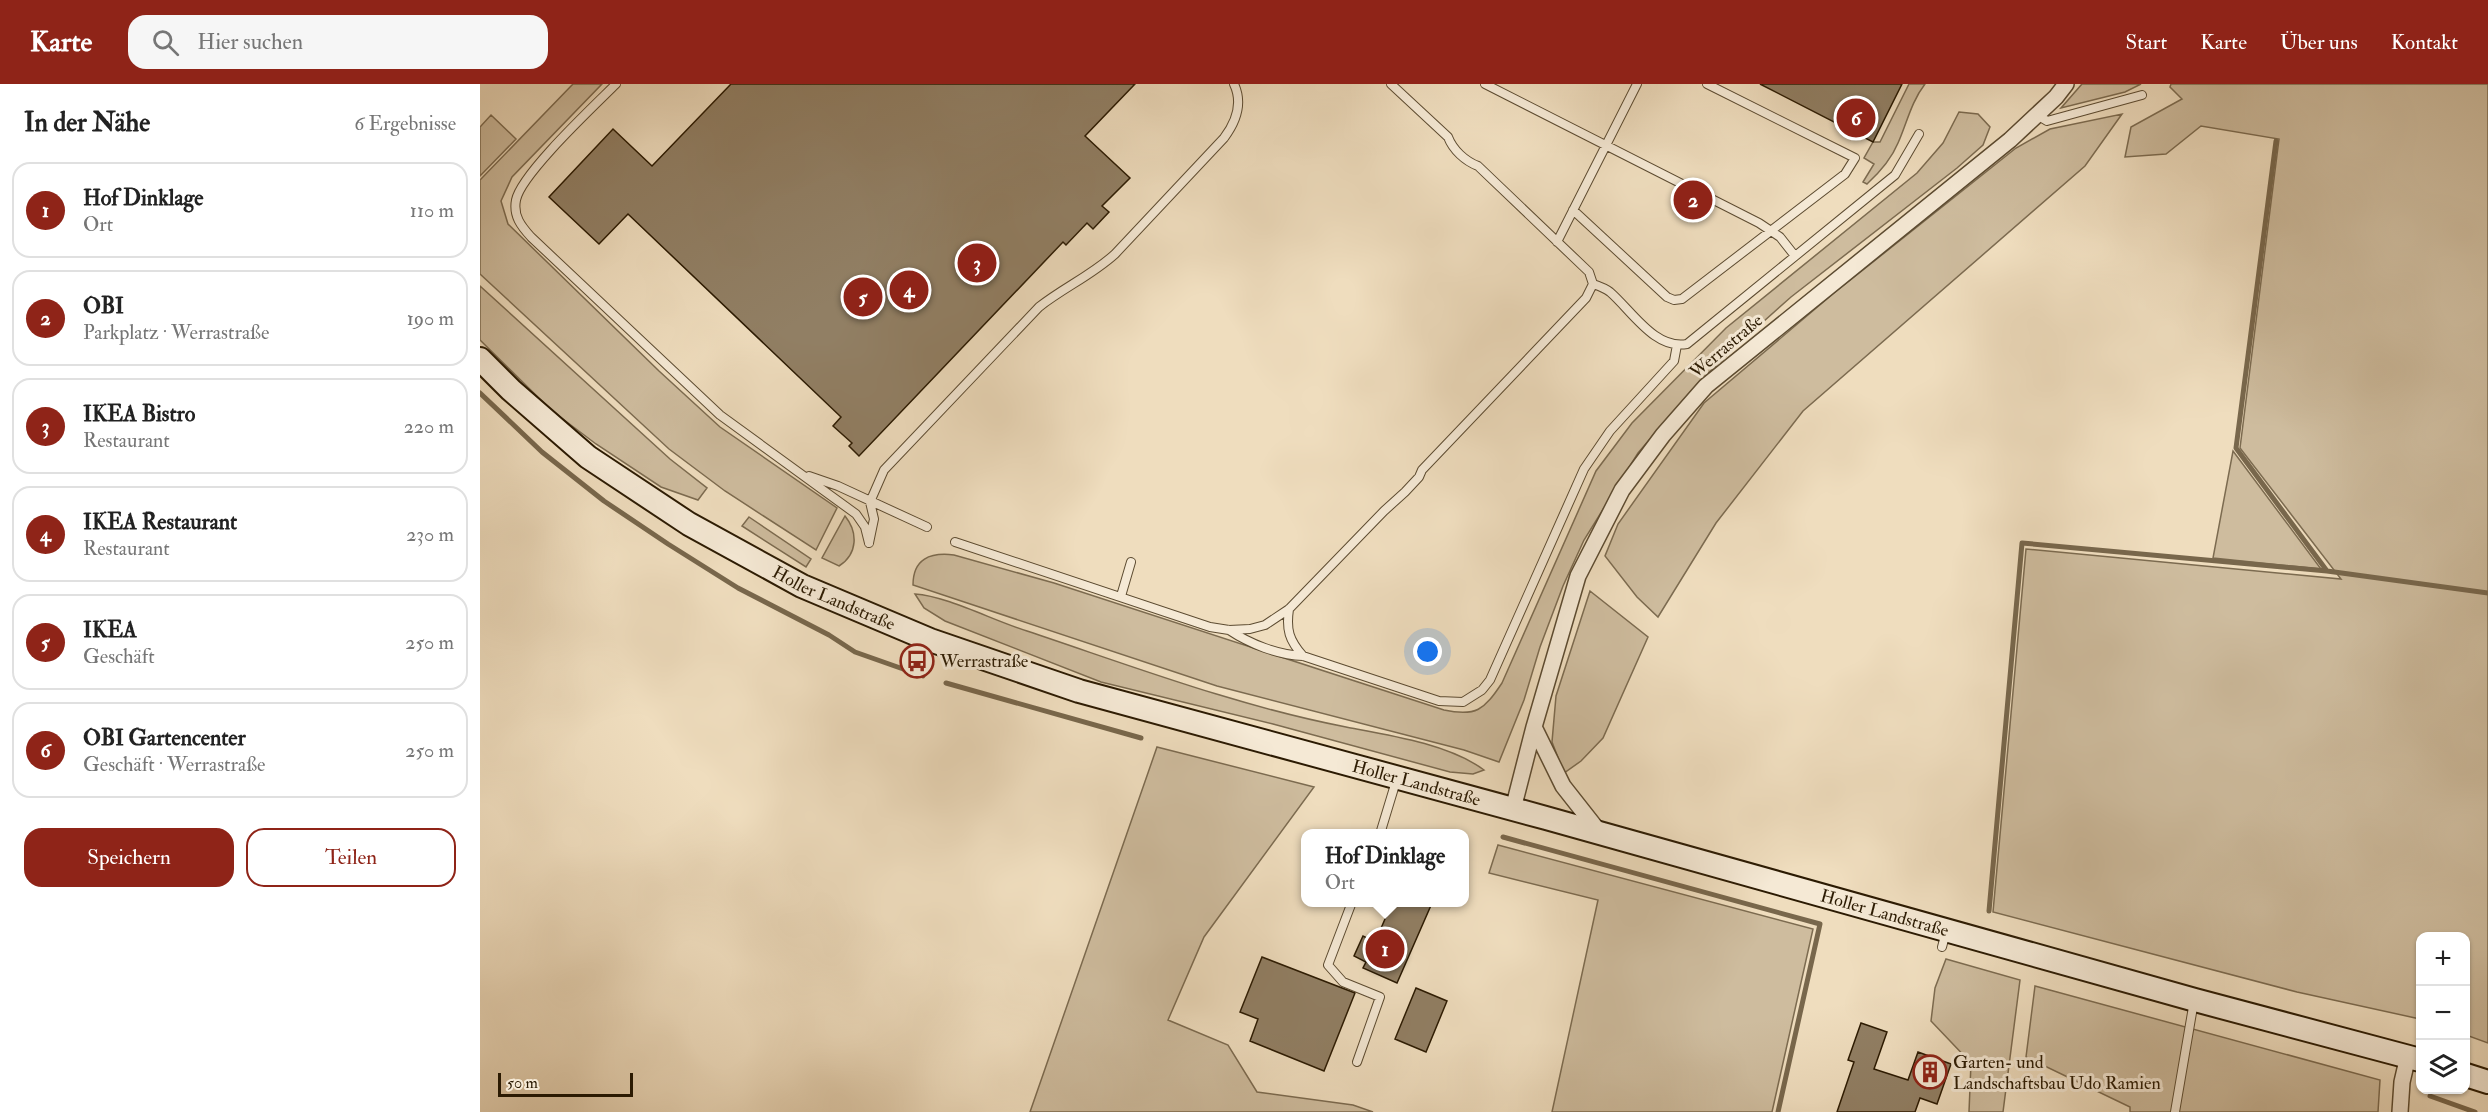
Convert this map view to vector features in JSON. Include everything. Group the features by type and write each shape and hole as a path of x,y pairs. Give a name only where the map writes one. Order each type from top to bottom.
{"main road":[{"name":"Holler Landstraße","path":"480,359 519,398 588,457 689,524 802,586 930,640 1079,691 1600,833 1944,939 2194,1000 2414,1058"},
{"path":"2470,1076 2488,1082"}],"street":[{"name":"Werrastraße","path":"1513,809 1534,727 1578,576 1622,490 1663,435 1706,386 2010,140 2066,84"},
{"path":"1534,727 1563,786 1600,833"},
{"path":"2400,1112 2402,1082 2414,1058"}],"lane":[{"path":"616,84 530,174 516,198 517,218 531,237 687,386 738,429 856,514 864,527 869,543 874,519 870,502 884,470 1039,307 1060,290 1103,265 1224,138 1232,128 1237,114 1239,102 1234,84"},
{"path":"955,542 1210,627 1229,630 1250,629 1265,625 1289,609 1384,511 1393,505 1419,477 1422,470 1586,298 1593,284 1589,272 1478,166 1459,153 1451,145 1448,137 1391,84"},
{"path":"1485,84 1771,231 1780,237 1795,256"},
{"path":"1557,242 1637,84"},
{"path":"1573,210 1663,293 1674,300 1682,299 1845,174 1855,158 1707,84"},
{"path":"2037,115 2047,122 2142,95"},
{"path":"1593,284 1609,291 1658,337 1677,345 1687,344 1895,175 1919,134"},
{"path":"1229,630 1244,640 1291,656 1303,656 1439,701 1463,702 1482,690 1497,664 1584,469 1610,431 1674,361 1677,345"},
{"path":"802,474 838,486 927,527"},
{"path":"1121,596 1131,562"},
{"path":"1289,609 1287,629 1289,638 1303,656"},
{"path":"1382,829 1398,777"},
{"path":"1350,907 1328,965 1343,982 1380,997 1357,1062"},
{"path":"2175,1112 2194,1000"}],"shaded area":[{"path":"573,84 602,84 512,177 501,201 508,224 720,427 837,508 816,550 725,491 669,449 480,274 480,180"},
{"path":"1909,84 1925,84 1913,105 1892,155 1867,184 1863,182 1874,164 1864,158 1873,142 1880,142"},
{"path":"2082,84 2141,84 2125,92 2061,108"},
{"path":"2171,84 2488,84 2488,1043 2470,1036 2470,932 2416,932 2416,1018 2297,992 1993,912 2026,549 2341,579 2240,448 2279,139 2201,126 2166,154 2125,157 2131,127 2182,99 2170,87"},
{"path":"1959,112 1978,114 1990,127 1983,145 1957,168 1791,297 1700,381 1638,453 1584,540 1563,586 1540,647 1524,700 1499,762 1464,750 1217,686 913,585 916,569 925,559 937,555 954,555 1054,583 1444,710 1472,712 1490,700 1502,683 1596,471 1632,423 1726,328 1917,173 1943,143"},
{"path":"2122,114 2085,166 1803,411 1716,523 1658,617 1637,597 1605,556 1618,524 1704,403 1834,293 2016,148 2050,129"},
{"path":"491,115 516,139 480,176 480,127"},
{"path":"480,286 670,459 707,488 698,500 661,487 596,444 551,410 480,340"},
{"path":"2233,451 2321,569 2213,558"},
{"path":"845,516 852,529 854,542 850,555 839,566 822,558"},
{"path":"749,517 811,559 806,567 742,526"},
{"path":"1590,591 1648,637 1603,738 1581,761 1564,773 1552,742 1556,696"},
{"path":"915,594 941,599 1014,627 1225,697 1305,718 1436,747 1454,753 1484,770 1473,774 1450,772 1273,724 1101,682 945,621 924,608"},
{"path":"1157,747 1314,787 1204,937 1168,1020 1228,1045 1257,1092 1353,1105 1373,1112 1030,1112"},
{"path":"1498,845 1813,929 1772,1112 1552,1112 1598,900 1489,873"},
{"path":"1946,959 2020,980 2003,1112 1969,1112 1971,1063 1931,1021 1935,988"},
{"path":"2035,986 2380,1080 2378,1112 2130,1112 2130,1107 2026,1057"}],"building":[{"path":"731,84 1135,84 1085,136 1130,178 1102,206 1109,212 1093,229 1087,223 1066,245 1063,242 859,456 849,446 852,443 833,426 841,417 628,214 599,244 549,197 613,129 652,166"},
{"path":"1760,84 1902,84 1873,142"},
{"path":"1390,907 1430,907 1397,983 1363,968 1366,962 1354,956 1363,936 1375,942"},
{"path":"1262,957 1355,993 1324,1071 1250,1041 1258,1019 1240,1012"},
{"path":"1416,988 1447,1001 1426,1052 1395,1039"},
{"path":"1861,1023 1887,1032 1874,1069 1908,1080 1918,1052 1951,1064 1937,1104 1920,1098 1915,1112 1837,1112 1854,1062 1848,1060"}],"waterway":[{"path":"2276,141 2236,448 2327,571 2488,593"},
{"path":"480,393 542,452 604,501 668,544 738,588 829,635 855,652 923,676"},
{"path":"1989,911 2022,543 2327,571"},
{"path":"946,683 1141,738"},
{"path":"1503,837 1820,924 1778,1112"},
{"path":"2430,1096 2475,1112"}],"place":[{"name":"OBI Gartencenter","path":"1856,118"},
{"name":"OBI","path":"1693,200"},
{"name":"IKEA Bistro","path":"977,263"},
{"name":"IKEA Restaurant","path":"909,290"},
{"name":"IKEA","path":"863,297"},
{"name":"Werrastraße","path":"917,661"},
{"name":"Hof Dinklage","path":"1385,949"},
{"name":"Garten- und Landschaftsbau Udo Ramien","path":"1930,1072"}]}
